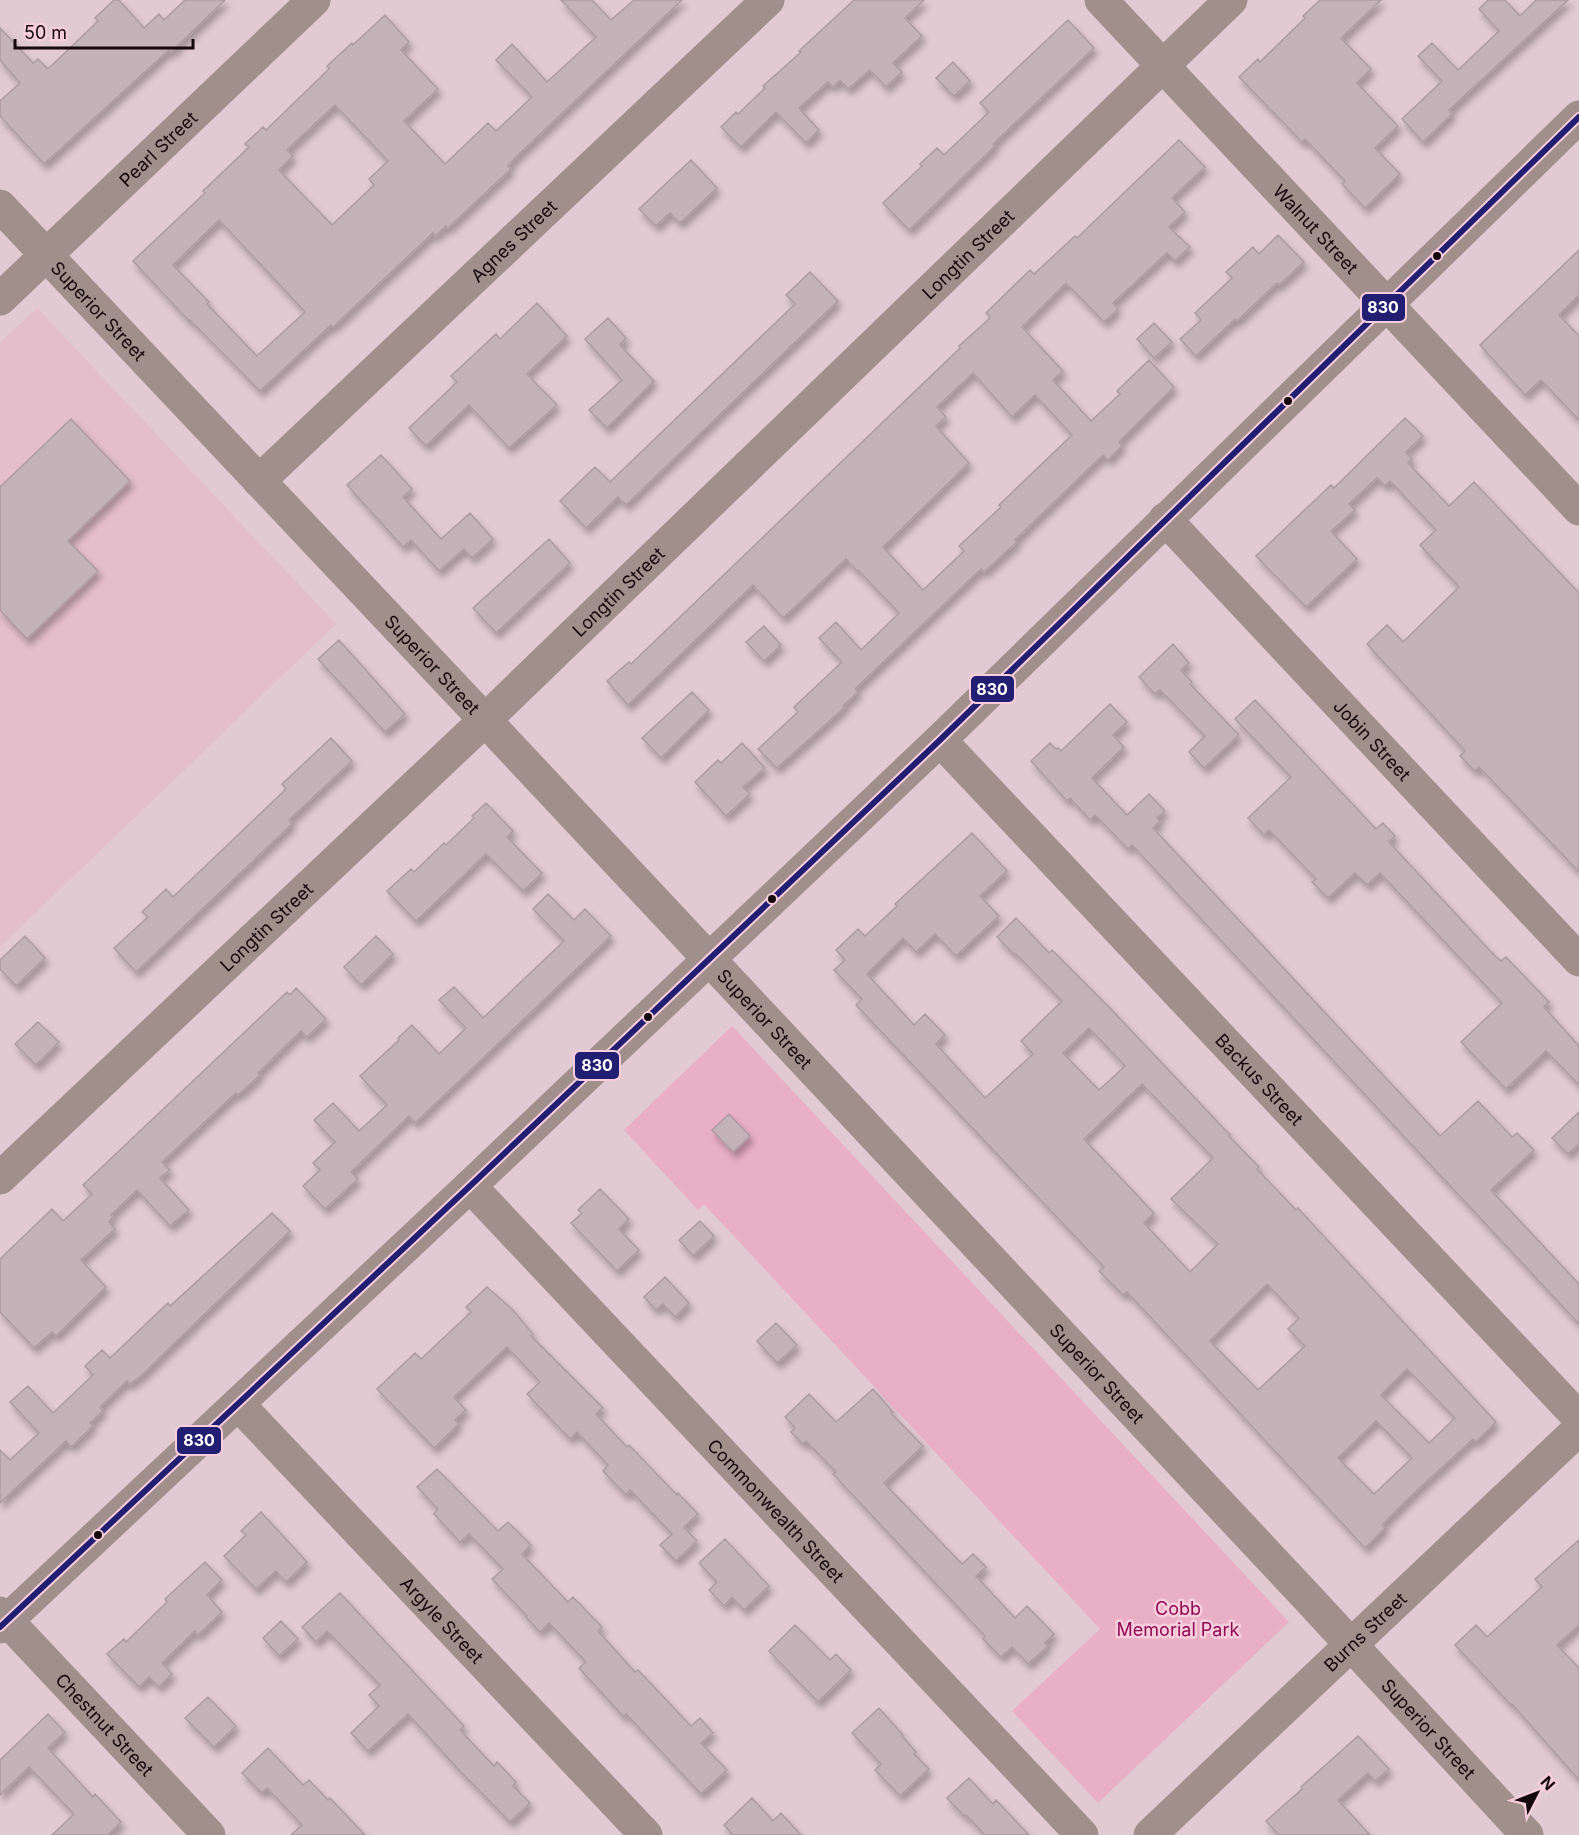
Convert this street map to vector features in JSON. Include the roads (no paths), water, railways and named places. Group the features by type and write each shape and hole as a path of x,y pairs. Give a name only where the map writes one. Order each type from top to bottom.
{"street":[{"name":"Pearl Street","path":"0,299 314,0"},
{"name":"Agnes Street","path":"259,481 768,0"},
{"name":"Walnut Street","path":"1101,0 1579,509"},
{"name":"Longtin Street","path":"0,1178 485,720 1231,0"},
{"path":"2,1620 238,1404 940,740 1579,117"},
{"name":"Superior Street","path":"0,206 485,720 1527,1835"},
{"name":"Jobin Street","path":"1165,519 1579,960"},
{"name":"Backus Street","path":"940,740 1579,1418"},
{"name":"Commonwealth Street","path":"470,1186 1082,1835"},
{"name":"Argyle Street","path":"238,1404 646,1835"},
{"name":"Burns Street","path":"1150,1835 1579,1430"},
{"name":"Chestnut Street","path":"2,1620 209,1835"}],"park label":[{"name":"Cobb Memorial Park","path":"1178,1618"}]}
